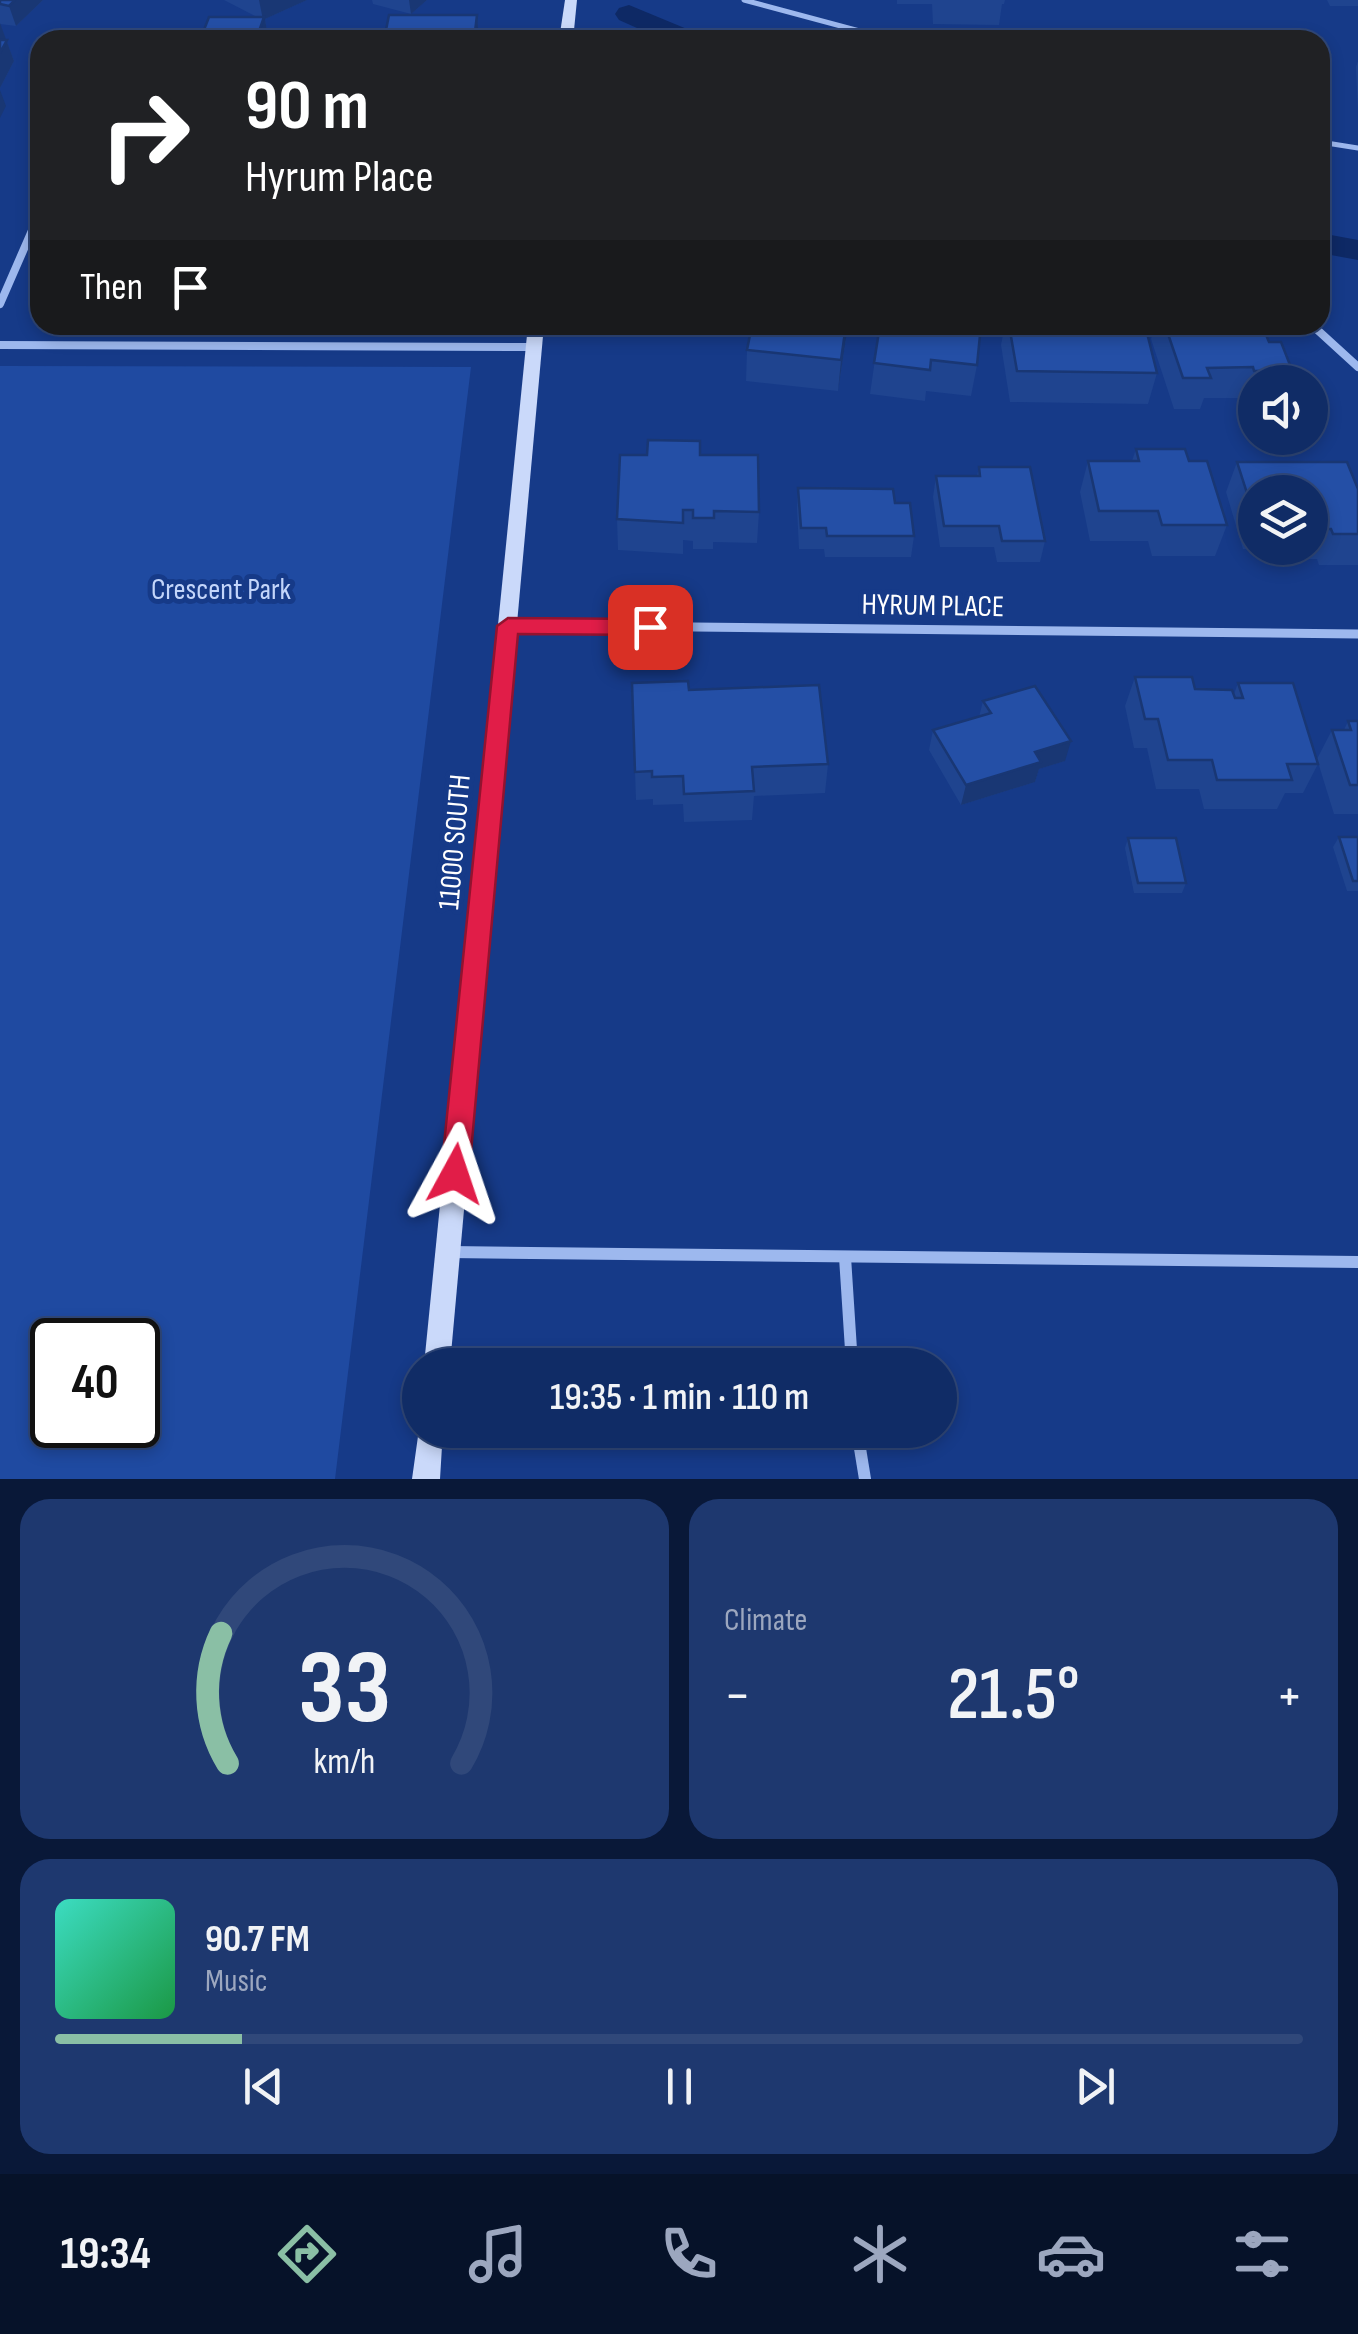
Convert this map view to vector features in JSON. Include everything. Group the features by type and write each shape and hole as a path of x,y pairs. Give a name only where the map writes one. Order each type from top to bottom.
{"street":[{"path":"567,30 570,0"},
{"path":"0,304 30,235"},
{"path":"1323,335 1358,368"},
{"path":"0,345 535,336"},
{"name":"11000 SOUTH","path":"439,1348 535,336"},
{"name":"HYRUM PLACE","path":"508,626 1358,634"},
{"path":"448,1252 1358,1262"},
{"path":"845,1256 851,1348"},
{"path":"426,1479 429,1448"},
{"path":"860,1448 865,1479"}],"lane":[{"path":"744,0 856,30"},
{"path":"1330,144 1358,148"}],"green space":[{"name":"Crescent Park","path":"0,366 471,367 335,1479 0,1479"}],"building":[{"path":"0,0 15,0 9,6 0,4"},
{"path":"389,15 477,15 475,30 386,30"},
{"path":"209,17 264,17 259,30 204,30"},
{"path":"750,335 845,335 841,360 747,350"},
{"path":"878,335 980,335 977,365 931,360 930,370 874,363"},
{"path":"1011,335 1148,335 1157,373 1017,371"},
{"path":"1168,335 1266,335 1269,342 1281,342 1290,365 1207,368 1211,378 1183,378"},
{"path":"648,440 700,441 700,455 758,455 759,512 714,511 714,518 693,518 693,510 683,510 683,523 617,519 620,455 647,455"},
{"path":"1136,449 1185,449 1189,461 1207,461 1227,525 1162,525 1158,511 1099,511 1088,461 1139,461"},
{"path":"1237,462 1347,462 1358,489 1358,534 1333,534 1328,529 1328,475 1241,475"},
{"path":"979,467 1030,467 1045,541 1002,541 999,526 944,526 936,476 980,476"},
{"path":"798,488 893,489 895,503 910,503 914,536 827,536 826,528 801,528"},
{"path":"1135,677 1192,677 1195,689 1232,690 1235,698 1243,698 1238,683 1293,683 1318,764 1287,764 1292,780 1217,780 1212,760 1168,760 1158,719 1145,719"},
{"path":"688,681 689,690 819,685 828,764 752,767 754,791 684,794 683,776 652,777 652,771 635,772 632,683"},
{"path":"1035,686 1071,741 1035,752 1041,762 966,785 933,730 991,713 983,701"},
{"path":"1348,721 1358,721 1358,785 1350,785 1332,730 1351,730"},
{"path":"1339,837 1358,837 1358,881 1353,881"},
{"path":"1128,838 1176,838 1186,883 1138,883"}],"waterway":[{"path":"629,14 666,30"},
{"path":"1330,245 1358,250"}],"route":[{"path":"455,1174 508,626 650,627"}]}
